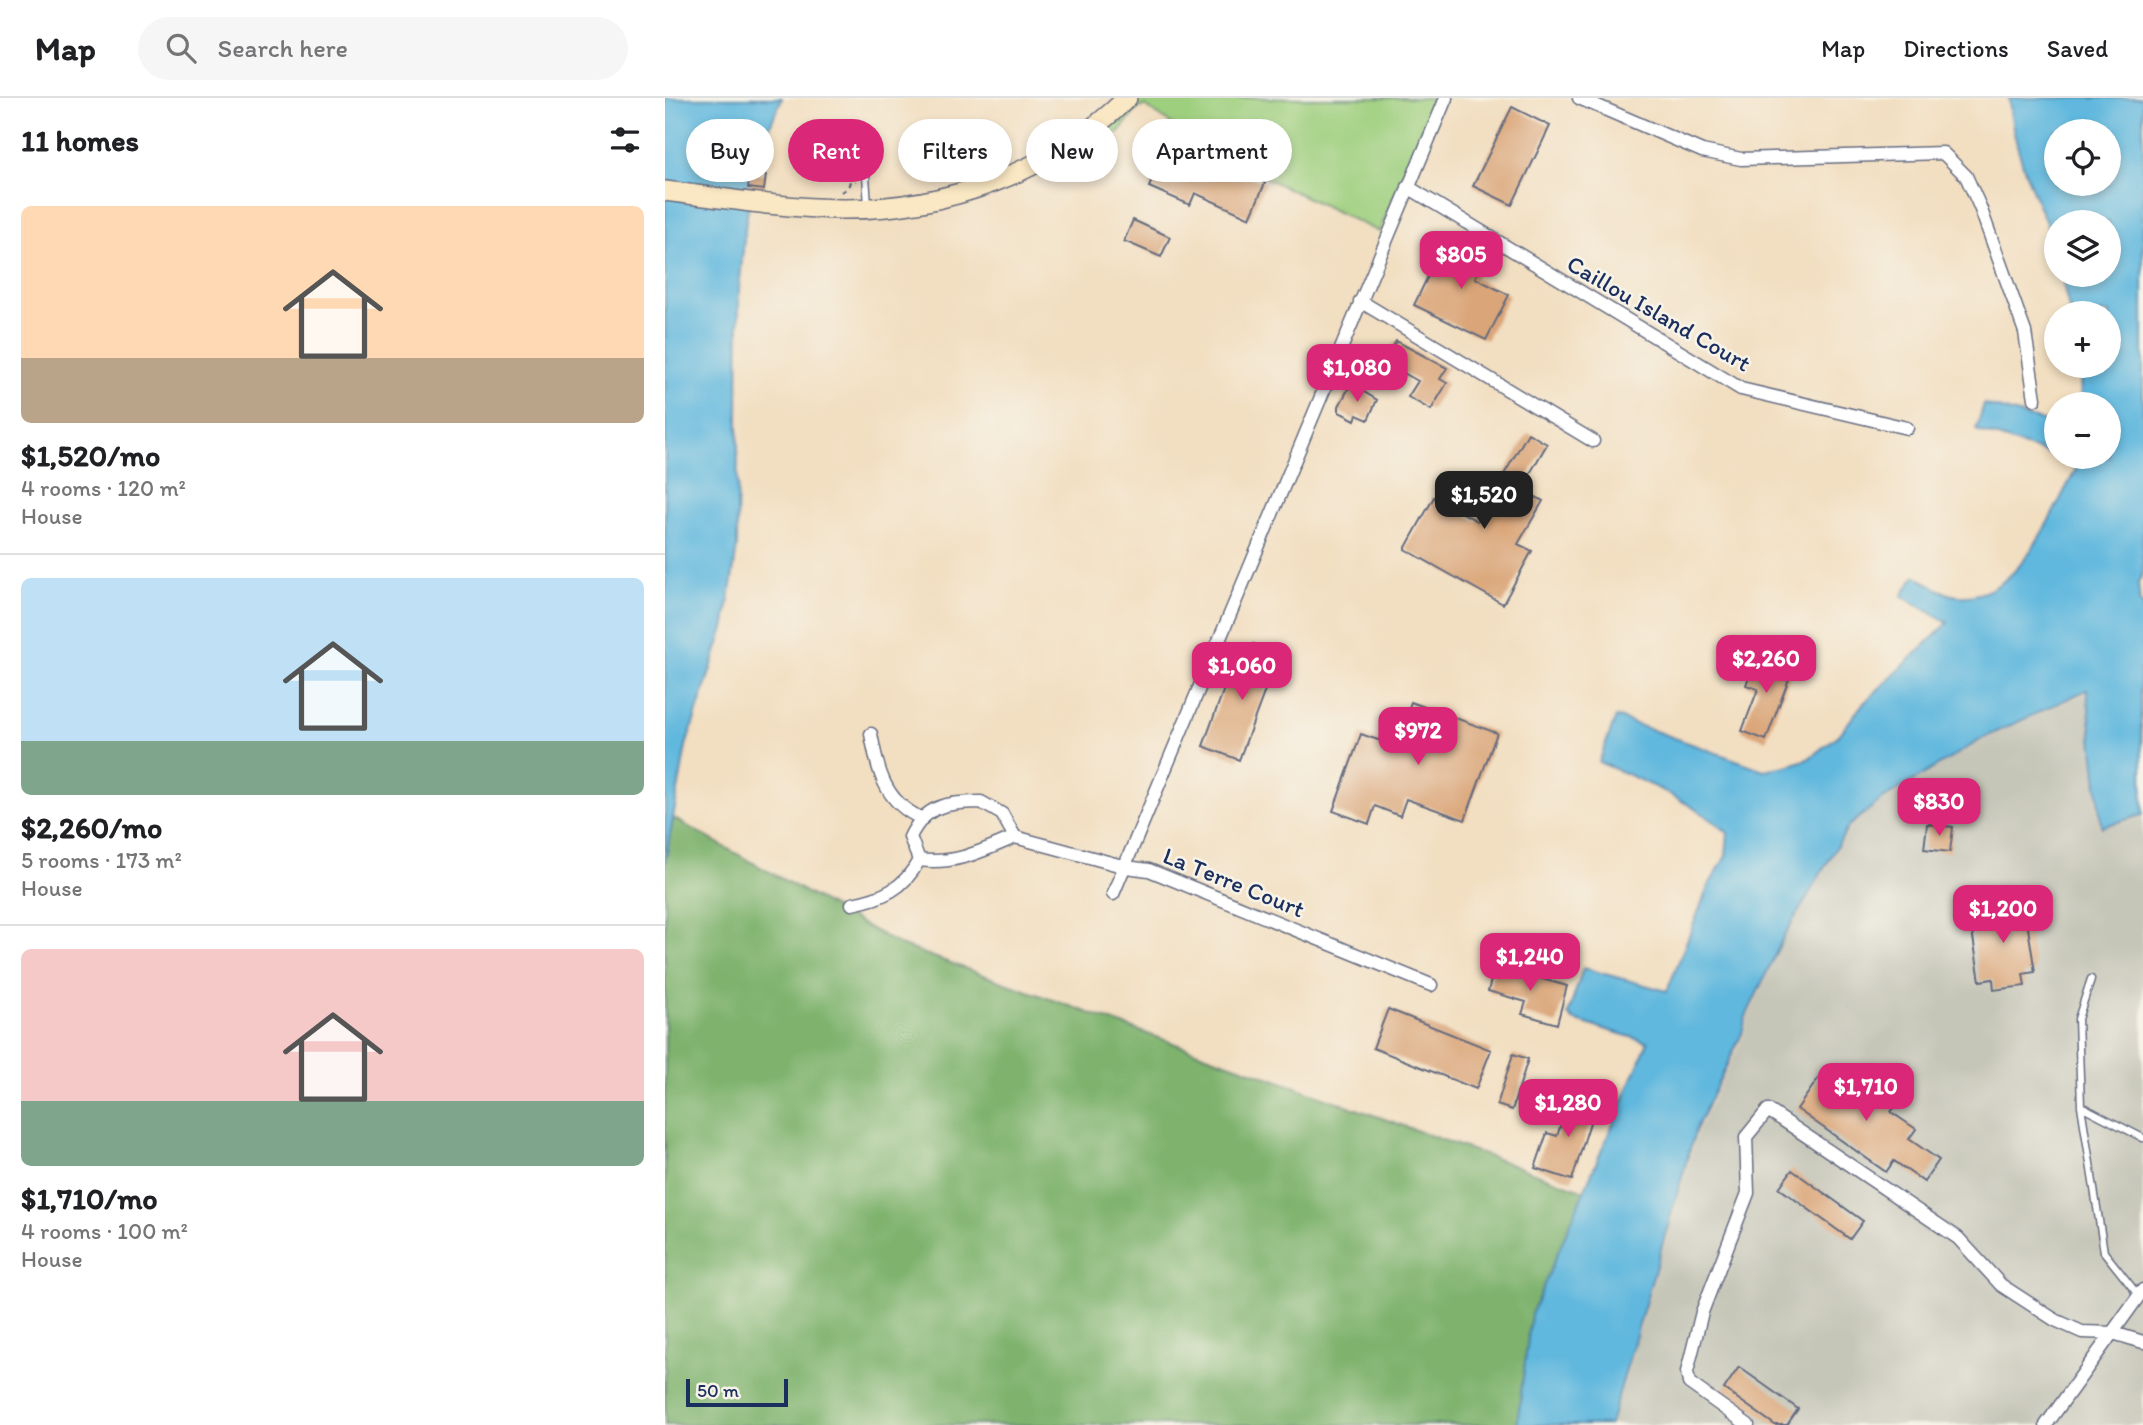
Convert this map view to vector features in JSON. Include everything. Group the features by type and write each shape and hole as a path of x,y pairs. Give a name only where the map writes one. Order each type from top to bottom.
{"main road":[{"path":"665,191 778,204 868,208 908,206 1006,177 1084,137 1127,98"}],"street":[{"path":"1113,894 1446,98"},
{"path":"1579,98 1702,151 1741,159 1943,153 1966,176 1980,207 2025,332 2035,398"},
{"name":"Caillou Island Court","path":"1408,187 1741,388 1907,428"},
{"path":"1360,301 1593,441"},
{"path":"870,734 878,771 889,793 905,811 921,818"},
{"path":"852,904 892,893 910,878 919,860 910,837 926,813 953,803 981,802 1002,814 1015,837 943,864 919,860"},
{"name":"La Terre Court","path":"1015,837 1126,867 1149,870 1431,985"},
{"path":"1748,1425 1689,1383 1687,1372 1702,1312 1748,1193 1746,1137 1768,1110 1958,1238 2001,1285 2055,1320 2082,1332 2113,1332 2143,1342"},
{"path":"2046,1425 2141,1293"}],"lane":[{"path":"866,182 868,208"},
{"path":"2091,979 2078,1018 2081,1106 2104,1252 2141,1293"},
{"path":"2081,1106 2143,1138"}],"path":[{"path":"830,191 843,192 850,182"}],"shaded area":[{"path":"2086,693 2099,829 2143,817 2143,1425 1612,1425 1698,1130 1744,1035 1748,1018 1783,941 1851,827 1881,802 1984,740"}],"green space":[{"path":"1134,98 1436,98 1379,232 1274,182 1292,182 1292,119 1164,119 1145,106 1138,108 1118,133 1118,119 1111,119"},
{"path":"673,818 900,945 1585,1191 1531,1315 1517,1425 665,1425 665,863"}],"water":[{"path":"665,98 782,98 773,119 686,119 686,182 754,182 746,220 739,290 737,547 725,625 686,746 665,863"},
{"path":"2009,98 2143,98 2143,573 2138,583 2140,604 2143,604 2143,668 2140,669 2143,815 2101,827 2087,690 1984,738 1880,801 1849,826 1782,940 1746,1017 1742,1034 1696,1129 1610,1425 1517,1425 1531,1315 1648,1042 1573,1020 1568,1015 1583,968 1667,991 1709,885 1726,856 1728,833 1713,821 1666,793 1599,762 1616,717 1764,770 1808,759 1839,735 1862,705 1948,623 1902,596 1915,576 1954,595 1980,594 1999,584 2016,570 2043,531 2076,469 2121,469 2121,392 2081,392 2080,378 2121,378 2121,301 2067,301 2064,287 2121,287 2121,210 2044,210 2044,218 2023,165"},
{"path":"1984,404 2044,422 2044,452 1976,430"}],"building":[{"path":"1512,107 1550,126 1512,205 1473,186"},
{"path":"749,182 765,182 764,190 748,188"},
{"path":"1151,182 1265,183 1250,218 1195,193 1190,205 1149,187"},
{"path":"1133,220 1170,237 1161,257 1124,241"},
{"path":"1447,237 1486,256 1475,278 1509,295 1486,340 1414,305"},
{"path":"1396,341 1447,368 1440,379 1447,383 1431,410 1408,397 1418,381 1384,362"},
{"path":"1351,384 1377,400 1368,420 1357,415 1355,420 1339,412 1339,406"},
{"path":"1528,433 1547,444 1521,489 1543,501 1518,544 1532,551 1503,604 1405,549 1434,497 1477,521"},
{"path":"1253,644 1283,654 1274,678 1270,677 1239,760 1203,746 1232,667 1243,671"},
{"path":"1757,655 1793,668 1766,740 1742,731 1758,689 1746,685"},
{"path":"1411,702 1497,733 1465,820 1406,799 1400,816 1375,806 1369,824 1333,811 1361,734 1395,746"},
{"path":"1927,824 1953,827 1950,852 1924,849"},
{"path":"2010,899 2012,911 2025,909 2035,972 2023,974 2025,986 1994,990 1993,979 1980,981 1972,931 1983,929 1979,904"},
{"path":"1495,966 1567,986 1557,1024 1522,1014 1526,1002 1488,991"},
{"path":"1388,1009 1491,1050 1476,1089 1373,1048"},
{"path":"1513,1054 1528,1059 1512,1110 1497,1105"},
{"path":"1827,1066 1865,1093 1874,1080 1901,1099 1891,1112 1916,1129 1909,1139 1939,1160 1924,1182 1894,1161 1886,1172 1797,1109"},
{"path":"1572,1092 1597,1100 1572,1180 1535,1168 1547,1133 1557,1136"},
{"path":"1792,1170 1863,1221 1850,1239 1779,1188"},
{"path":"1739,1367 1798,1409 1787,1425 1775,1425 1724,1389"}]}
